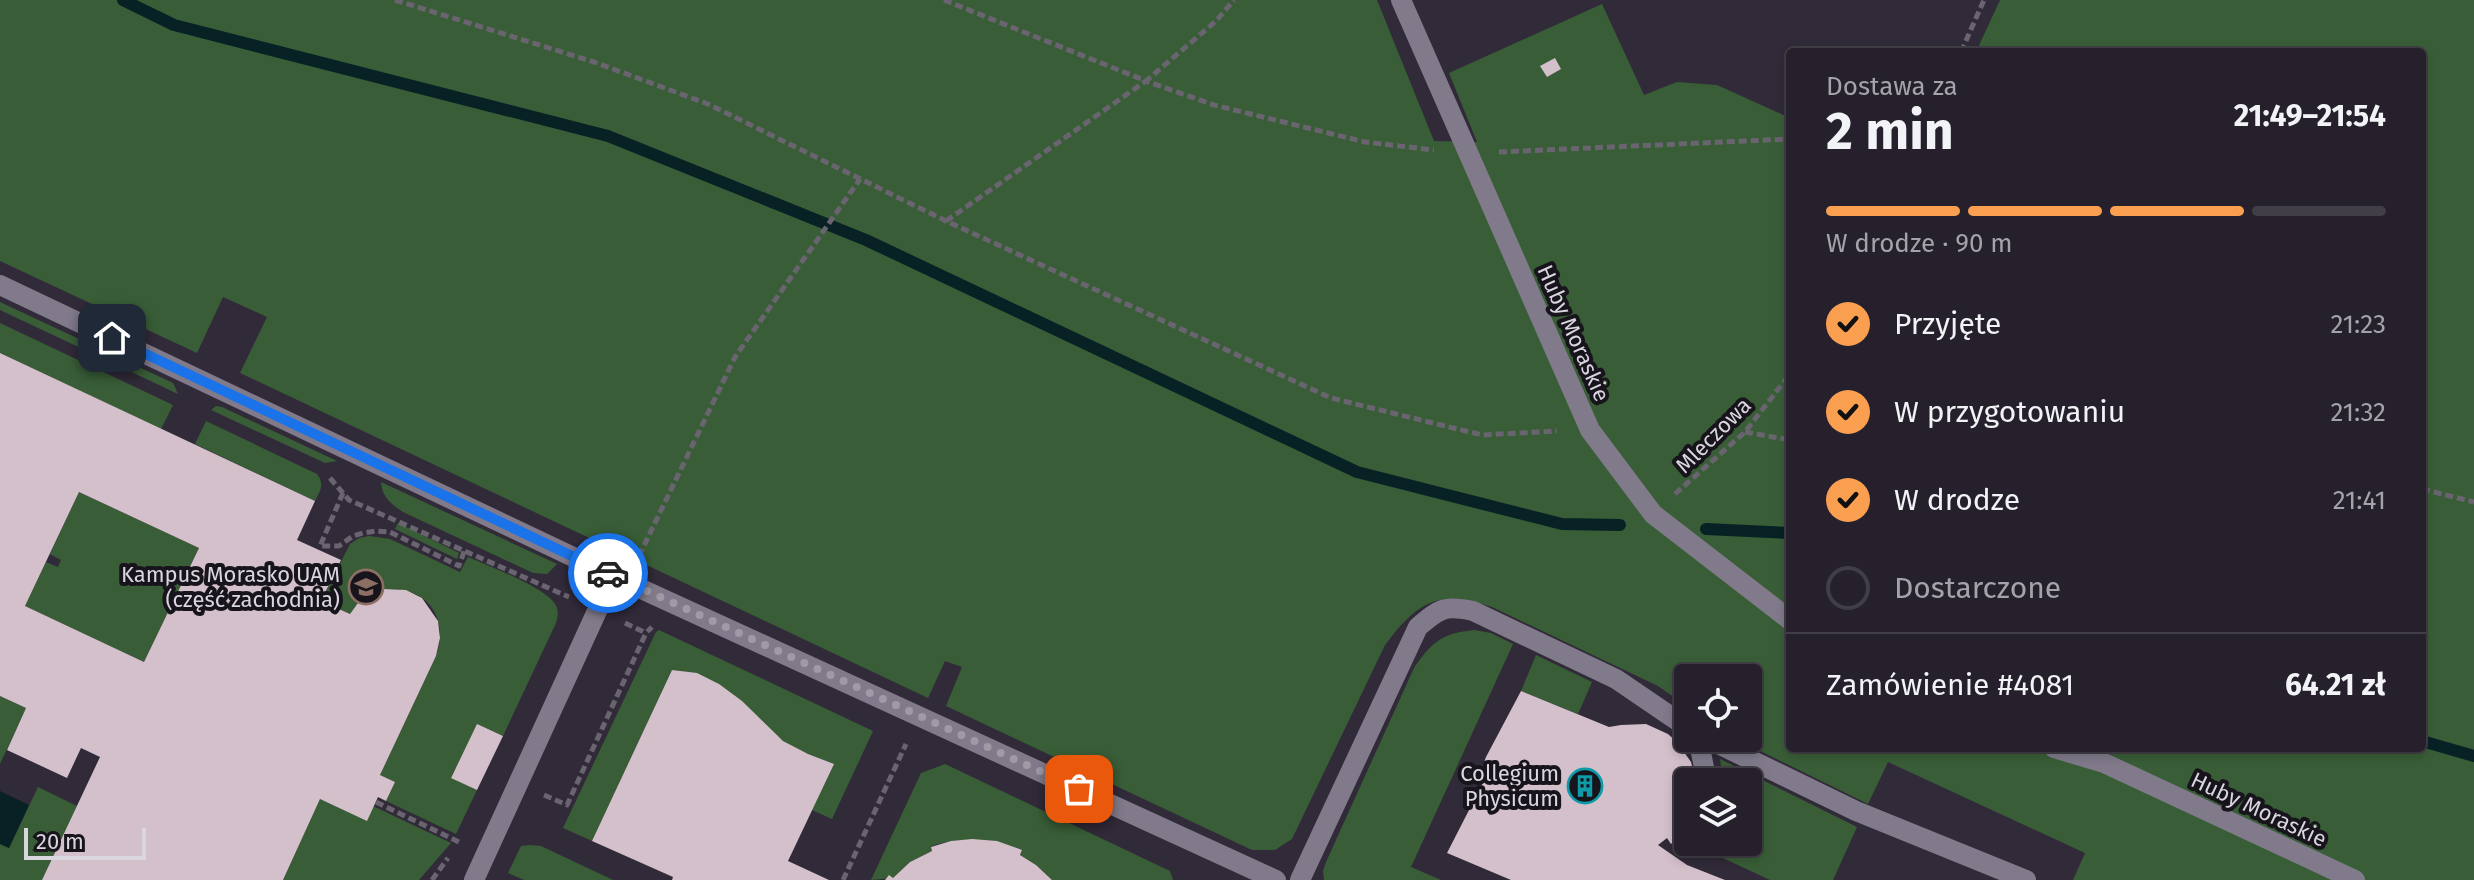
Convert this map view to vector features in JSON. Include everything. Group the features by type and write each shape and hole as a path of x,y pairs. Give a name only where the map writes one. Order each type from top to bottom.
{"street":[{"name":"Huby Moraskie","path":"1401,0 1590,430 1653,514 1786,617"},
{"path":"0,285 620,579 1276,880"},
{"path":"474,880 620,579"},
{"path":"1300,880 1418,627 1434,613 1452,606 1473,611 1616,679 1674,718"},
{"path":"1735,752 1856,811 2026,880"},
{"name":"Huby Moraskie","path":"2067,752 2104,763 2355,880"}],"path":[{"path":"395,0 594,62 708,104 946,221 1331,398 1482,435 1590,430"},
{"path":"944,0 1214,105 1365,142 1468,153 1786,139"},
{"path":"946,221 1146,81 1216,21 1234,0"},
{"path":"1964,48 1984,0"},
{"path":"620,579 735,357 860,179"},
{"name":"Mleczowa","path":"1653,514 1745,432 1786,379"},
{"path":"1745,432 1786,439"},
{"path":"2426,490 2474,502"},
{"path":"343,493 319,548 339,546 353,536 376,531 390,532 459,566 465,549"},
{"path":"538,806 544,795 567,805 646,633 658,620"},
{"path":"843,880 908,739"},
{"path":"376,802 461,843"}],"green space":[{"path":"0,0 1377,0 1434,141 1477,142 1449,73 1602,4 1644,95 1677,82 1717,85 1786,116 1786,752 2426,752 2426,48 1978,48 2000,0 2474,0 2474,880 2073,880 2085,853 1888,762 1868,804 1762,752 1762,664 1674,664 1674,697 1658,686 1492,607 1457,599 1431,603 1419,609 1397,630 1385,645 1292,839 1275,850 1252,850 946,706 962,667 945,661 928,698 240,373 267,317 223,297 197,353 0,261"},
{"path":"0,302 173,383 178,394 0,310"},
{"path":"0,323 173,405 161,429 0,353"},
{"path":"216,406 337,461 325,463 211,410"},
{"path":"206,421 317,474 321,484 315,501 195,444"},
{"path":"381,482 557,564 547,574 533,573 403,512 388,500"},
{"path":"79,492 199,548 144,662 25,606 46,562 58,567 61,560 50,554"},
{"path":"398,523 459,553 457,559 395,529"},
{"path":"369,536 390,539 460,572 468,557 529,584 549,598 557,609 556,623 503,736 477,725 451,777 477,790 456,834 386,801 395,782 380,775 436,656 440,637 438,620 431,606 407,591 392,590 362,601 350,614 321,601 350,544"},
{"path":"659,630 873,731 832,819 812,810 833,764 782,740 734,696 709,679 672,670 592,841 563,828"},
{"path":"1474,630 1491,633 1513,644 1411,867 1441,880 1324,880 1326,862 1414,668 1439,640"},
{"path":"1536,655 1592,682 1578,714 1521,691"},
{"path":"0,696 26,708 0,764"},
{"path":"1720,759 1738,768 1721,768"},
{"path":"945,764 1170,871 1173,880 1052,880 1020,855 1022,851 998,843 966,840 931,846 932,851 910,862 893,878 871,880 921,773"},
{"path":"1762,780 1857,827 1833,880 1770,880 1723,858 1762,856"},
{"path":"38,787 77,806 42,880 0,880 0,844 9,848"},
{"path":"320,799 367,820 373,806 451,843 419,880 283,880"},
{"path":"521,846 541,846 613,880 524,880 508,873"}],"shaded area":[{"path":"0,791 29,805 9,848 0,844"}],"building":[{"path":"1555,58 1561,69 1547,77 1540,66"},
{"path":"0,353 315,501 297,540 341,560 321,601 350,614 369,594 383,589 406,590 422,598 438,621 440,638 436,656 380,775 395,782 386,801 378,797 367,821 320,799 283,880 42,880 100,757 81,748 67,778 7,750 26,708 0,696","holes":["79,492 199,548 144,662 25,606"]},
{"path":"672,670 697,673 719,684 742,701 783,741 834,764 788,861 829,880 672,880 673,877 592,841"},
{"name":"Collegium Physicum","path":"1521,691 1609,727 1646,724 1668,734 1674,739 1674,752 1684,752 1692,768 1674,768 1674,841 1671,844 1667,838 1658,845 1687,865 1725,880 1511,880 1447,853 1487,775 1480,773"},
{"path":"477,724 503,736 477,790 451,778"},
{"path":"972,839 997,841 1022,850 1020,855 1052,880 885,880 889,875 893,878 910,862 932,851 931,847"}],"waterway":[{"path":"123,0 174,25 608,136 866,240 1357,472 1562,524 1620,525"},
{"path":"1706,529 1786,533"},
{"path":"2426,742 2474,756"}],"way so far":[{"path":"608,573 1079,789"}],"place":[{"name":"Kampus Morasko UAM (część zachodnia)","path":"366,587"},
{"name":"Collegium Physicum","path":"1585,786"}],"route":[{"path":"112,338 608,573"}]}
